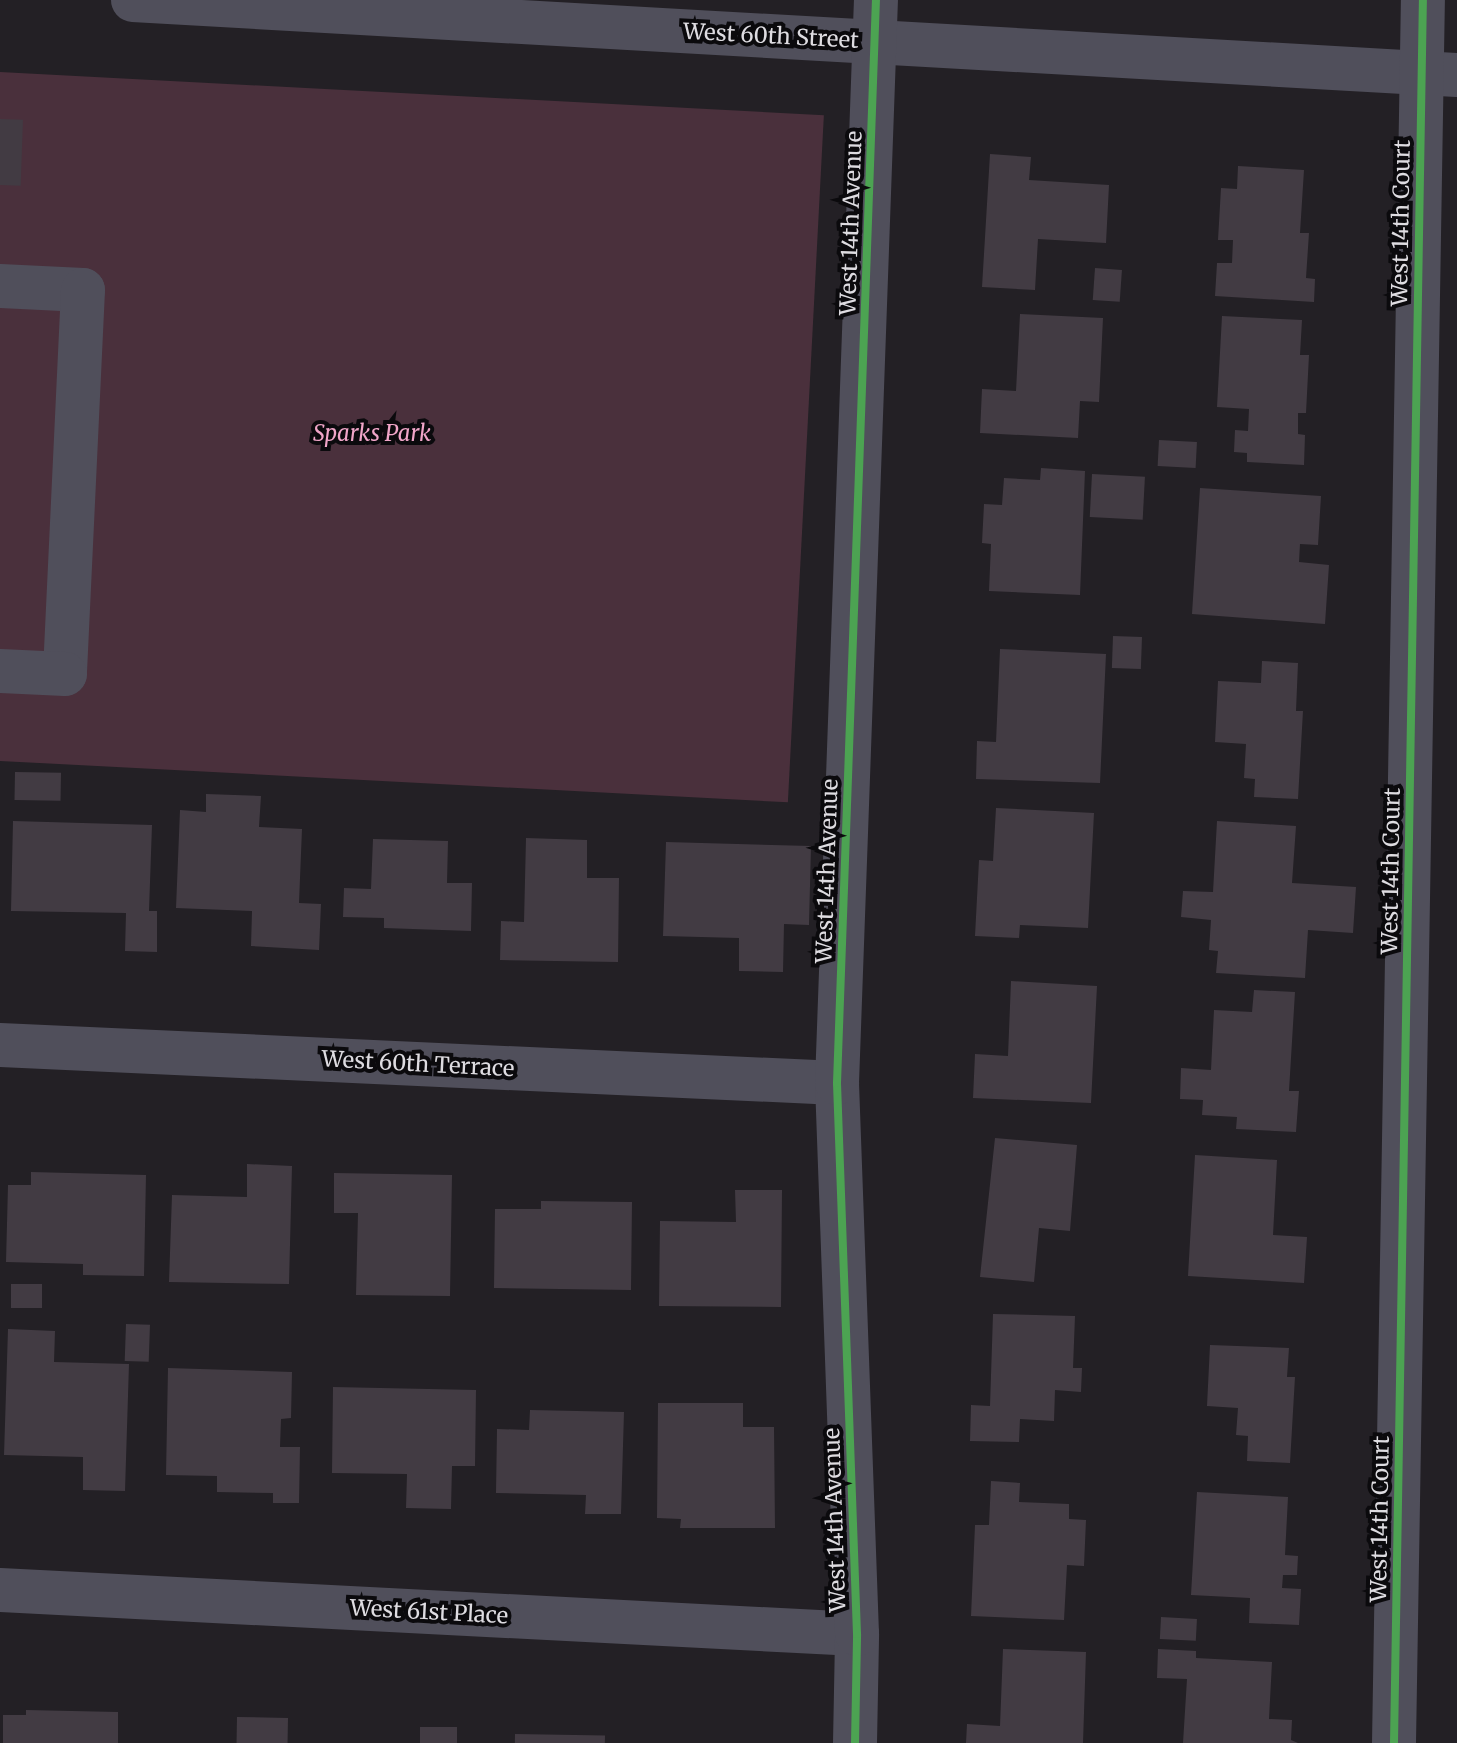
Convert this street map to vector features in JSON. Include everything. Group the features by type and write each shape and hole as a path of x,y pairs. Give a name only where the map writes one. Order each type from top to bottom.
{"street":[{"name":"West 60th Street","path":"133,0 876,21 1440,74"},
{"name":"West 14th Court","path":"1394,1743 1440,74 1423,0"},
{"name":"West 14th Avenue","path":"855,1743 857,1634 837,1083 876,21"},
{"path":"0,286 83,290 65,674 0,671"},
{"name":"West 60th Terrace","path":"0,1045 837,1083"},
{"name":"West 61st Place","path":"0,1590 857,1634"}],"green space":[{"name":"Sparks Park","path":"0,72 824,115 788,802 0,761"}],"building":[{"path":"0,119 23,120 21,186 0,185"},
{"path":"990,154 1031,157 1029,180 1109,185 1106,243 1038,239 1035,290 982,287"},
{"path":"1238,166 1304,170 1300,233 1309,233 1306,278 1315,279 1314,302 1215,296 1217,263 1232,263 1233,240 1218,240 1221,188 1237,189"},
{"path":"1095,268 1122,270 1120,302 1093,300"},
{"path":"1020,314 1103,318 1099,402 1080,401 1078,438 980,433 982,389 1016,391"},
{"path":"1222,316 1302,320 1300,355 1309,355 1306,413 1298,413 1298,434 1305,435 1304,465 1247,462 1247,453 1234,452 1235,430 1248,431 1249,409 1217,407"},
{"path":"1159,440 1197,442 1196,468 1158,466"},
{"path":"1041,468 1085,471 1080,595 989,591 991,544 982,543 984,504 1002,505 1004,478 1040,480"},
{"path":"1092,474 1145,477 1143,520 1090,517"},
{"path":"1200,488 1321,496 1318,545 1300,544 1299,562 1329,565 1325,624 1192,614"},
{"path":"1113,636 1142,637 1141,669 1112,668"},
{"path":"1000,649 1106,654 1100,783 976,779 977,741 996,742"},
{"path":"1262,661 1298,663 1296,711 1303,711 1298,799 1254,797 1255,779 1244,778 1246,744 1215,742 1218,681 1261,683"},
{"path":"15,772 61,773 61,801 15,800"},
{"path":"206,794 261,796 259,827 302,829 299,903 321,904 319,950 251,946 252,911 176,908 180,810 206,812"},
{"path":"996,808 1094,813 1088,928 1020,925 1019,938 975,936 979,860 993,861"},
{"path":"13,821 152,825 149,911 157,911 157,952 125,951 126,913 11,911"},
{"path":"1217,821 1296,826 1292,883 1356,887 1353,933 1308,930 1305,978 1216,973 1218,951 1209,950 1211,920 1181,917 1183,891 1213,892"},
{"path":"526,838 587,840 587,878 619,878 618,962 500,960 501,921 524,922"},
{"path":"373,839 448,841 447,883 472,883 471,931 384,928 384,918 343,917 344,888 371,889"},
{"path":"666,842 811,846 809,925 784,924 783,972 739,971 739,938 663,936"},
{"path":"1011,981 1097,986 1091,1103 973,1098 975,1054 1008,1056"},
{"path":"1254,990 1295,992 1289,1091 1299,1091 1296,1132 1236,1129 1237,1117 1202,1115 1203,1100 1180,1099 1181,1068 1211,1070 1214,1010 1252,1012"},
{"path":"995,1138 1077,1145 1070,1231 1039,1228 1034,1282 980,1277"},
{"path":"1195,1155 1277,1160 1273,1235 1307,1237 1304,1283 1188,1276"},
{"path":"247,1164 292,1166 289,1284 169,1282 172,1195 247,1197"},
{"path":"31,1172 146,1175 144,1276 83,1275 83,1264 6,1262 8,1185 31,1185"},
{"path":"334,1173 452,1175 450,1296 356,1295 358,1213 334,1213"},
{"path":"735,1190 782,1190 781,1307 659,1306 660,1221 736,1222"},
{"path":"541,1201 632,1202 631,1290 494,1288 495,1209 541,1209"},
{"path":"11,1284 42,1284 42,1308 11,1308"},
{"path":"993,1314 1075,1316 1073,1368 1082,1368 1081,1392 1055,1390 1054,1421 1020,1419 1019,1442 970,1441 971,1405 990,1406"},
{"path":"126,1324 150,1325 149,1362 125,1361"},
{"path":"8,1329 55,1331 54,1362 129,1364 125,1491 83,1490 83,1457 4,1455"},
{"path":"1210,1345 1289,1348 1287,1377 1295,1377 1290,1463 1247,1461 1248,1436 1236,1435 1238,1408 1207,1406"},
{"path":"168,1368 292,1372 291,1418 281,1419 280,1447 300,1447 299,1503 273,1503 273,1493 217,1492 217,1476 166,1475"},
{"path":"333,1387 476,1390 475,1466 452,1466 451,1509 406,1508 407,1474 332,1473"},
{"path":"658,1403 743,1403 743,1427 774,1427 775,1528 680,1528 681,1519 657,1518"},
{"path":"530,1410 624,1412 621,1514 585,1514 586,1495 496,1493 497,1429 529,1430"},
{"path":"991,1481 1020,1483 1019,1502 1069,1504 1069,1519 1086,1520 1084,1566 1067,1565 1064,1620 971,1616 975,1525 989,1525"},
{"path":"1197,1492 1288,1497 1285,1555 1298,1556 1297,1575 1283,1575 1282,1588 1301,1589 1299,1625 1249,1623 1250,1598 1191,1595"},
{"path":"1161,1617 1197,1619 1196,1641 1160,1639"},
{"path":"1003,1649 1086,1652 1083,1743 966,1743 967,1724 1000,1726"},
{"path":"1158,1649 1196,1651 1196,1658 1272,1662 1269,1719 1292,1720 1291,1740 1298,1743 1183,1743 1187,1679 1157,1678"},
{"path":"26,1710 118,1712 118,1743 3,1743 3,1715 26,1715"},
{"path":"237,1717 288,1718 288,1743 237,1743"},
{"path":"420,1727 457,1727 457,1743 420,1743"},
{"path":"515,1734 605,1736 605,1743 515,1743"}],"cycle path":[{"path":"855,1743 857,1634 837,1083 876,0"},
{"path":"1394,1743 1423,0"}]}
